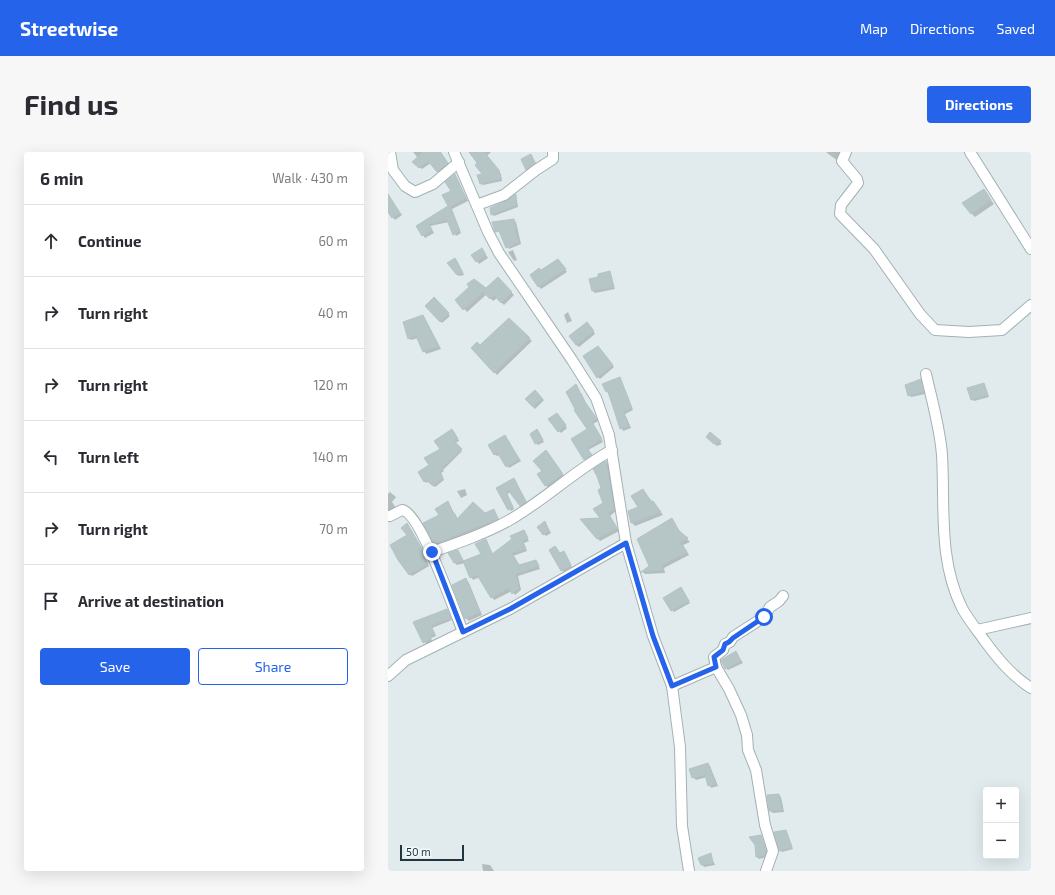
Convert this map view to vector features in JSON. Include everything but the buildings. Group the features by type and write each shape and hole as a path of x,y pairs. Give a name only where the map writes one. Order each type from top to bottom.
{"street":[{"path":"390,152 393,170 404,186 415,192 433,184 459,162"},
{"path":"454,152 499,253 596,398 609,434 626,543 653,636 672,686 680,747 682,826 689,871"},
{"path":"477,205 496,199 514,189 536,170 553,160 553,152"},
{"path":"846,152 842,161 857,179 858,183 841,205 840,214 874,249 920,314 931,327 935,330 969,332 999,330 1006,327 1031,305"},
{"path":"970,152 1031,249"},
{"path":"926,374 938,426 942,454 944,538 946,556 962,606 977,630 1004,667 1031,688"},
{"path":"432,552 478,535 508,520 536,503 581,469 612,450"},
{"path":"388,516 402,510 407,512 432,552 463,632"},
{"path":"388,676 406,660 510,609 626,543"},
{"path":"766,871 773,851 765,826 756,770 748,750 747,734 741,715 729,689 716,667 714,657 723,650 725,644 764,617 770,607 779,602 783,596"},
{"path":"977,630 1031,618"},
{"path":"672,686 716,667"}],"route":[{"path":"432,552 463,632 510,609 626,543 653,636 672,686 716,667 713,660 714,657 723,650 724,645 764,617"}]}
